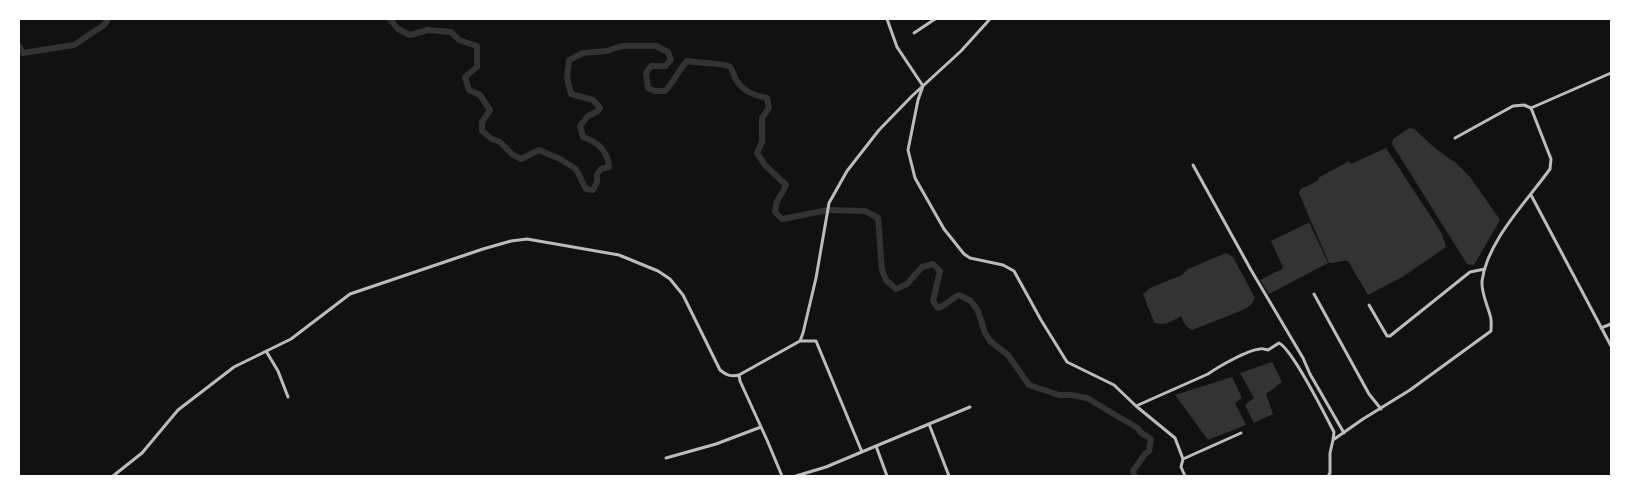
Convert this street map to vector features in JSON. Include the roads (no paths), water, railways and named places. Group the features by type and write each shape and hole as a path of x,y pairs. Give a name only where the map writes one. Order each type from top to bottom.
{"street":[{"path":"887,19 897,46 922,86 908,150 915,178 944,229 964,254 970,258 1003,265 1014,271 1067,362 1114,385 1174,438 1182,459 1184,476"},
{"path":"914,33 935,19"},
{"path":"800,341 804,333 829,203 832,196 847,171 879,130 922,86 961,51 990,19"},
{"path":"1531,108 1611,73"},
{"path":"1328,476 1330,473 1330,453 1333,440 1410,390 1491,330 1491,318 1482,282 1486,269 1500,234 1550,169 1551,159 1531,108 1524,105 1513,106 1455,138"},
{"path":"1193,165 1344,433"},
{"path":"1531,195 1611,346"},
{"path":"113,476 142,453 178,410 234,366 291,339 350,294 483,249 511,241 527,239 619,255 658,271 670,279 684,295 720,370 726,375 733,377 739,375 800,341 816,341 862,452"},
{"path":"1369,305 1387,336 1390,336 1470,272 1486,269"},
{"path":"1314,294 1369,394 1380,409"},
{"path":"1601,328 1611,324"},
{"path":"1136,406 1208,374 1244,354 1260,348 1268,350 1279,343 1284,346 1291,356 1334,432 1332,445"},
{"path":"266,351 278,371 288,397"},
{"path":"739,375 782,476"},
{"path":"796,476 826,467 970,407"},
{"path":"929,424 949,476"},
{"path":"666,458 716,444 761,427"},
{"path":"1182,459 1241,433"},
{"path":"876,446 887,476"}],"waterway":[{"path":"19,46 23,53 74,45 104,25 108,19"},
{"path":"390,19 398,29 410,35 428,30 451,32 459,40 477,46 477,67 465,77 469,90 480,95 490,110 482,122 482,131 492,139 500,142 513,155 521,159 539,150 560,159 576,169 586,189 593,190 597,182 597,174 601,169 609,167 607,156 598,144 583,137 580,126 588,116 600,108 593,100 571,94 567,78 569,60 583,53 607,51 622,46 656,46 668,52 671,60 665,66 651,66 646,73 648,88 655,91 665,91 687,61 730,67 735,78 745,89 753,94 767,98 769,108 762,118 762,142 757,153 765,165 786,185 778,200 775,212 782,219 828,210 865,211 878,218 882,270 886,280 896,289 907,284 922,267 933,264 940,271 933,301 938,308 959,295 971,301 978,311 985,333 991,342 1008,355 1029,385 1059,395 1087,398 1139,429 1140,432 1151,439 1149,451 1133,471 1135,476"}]}
